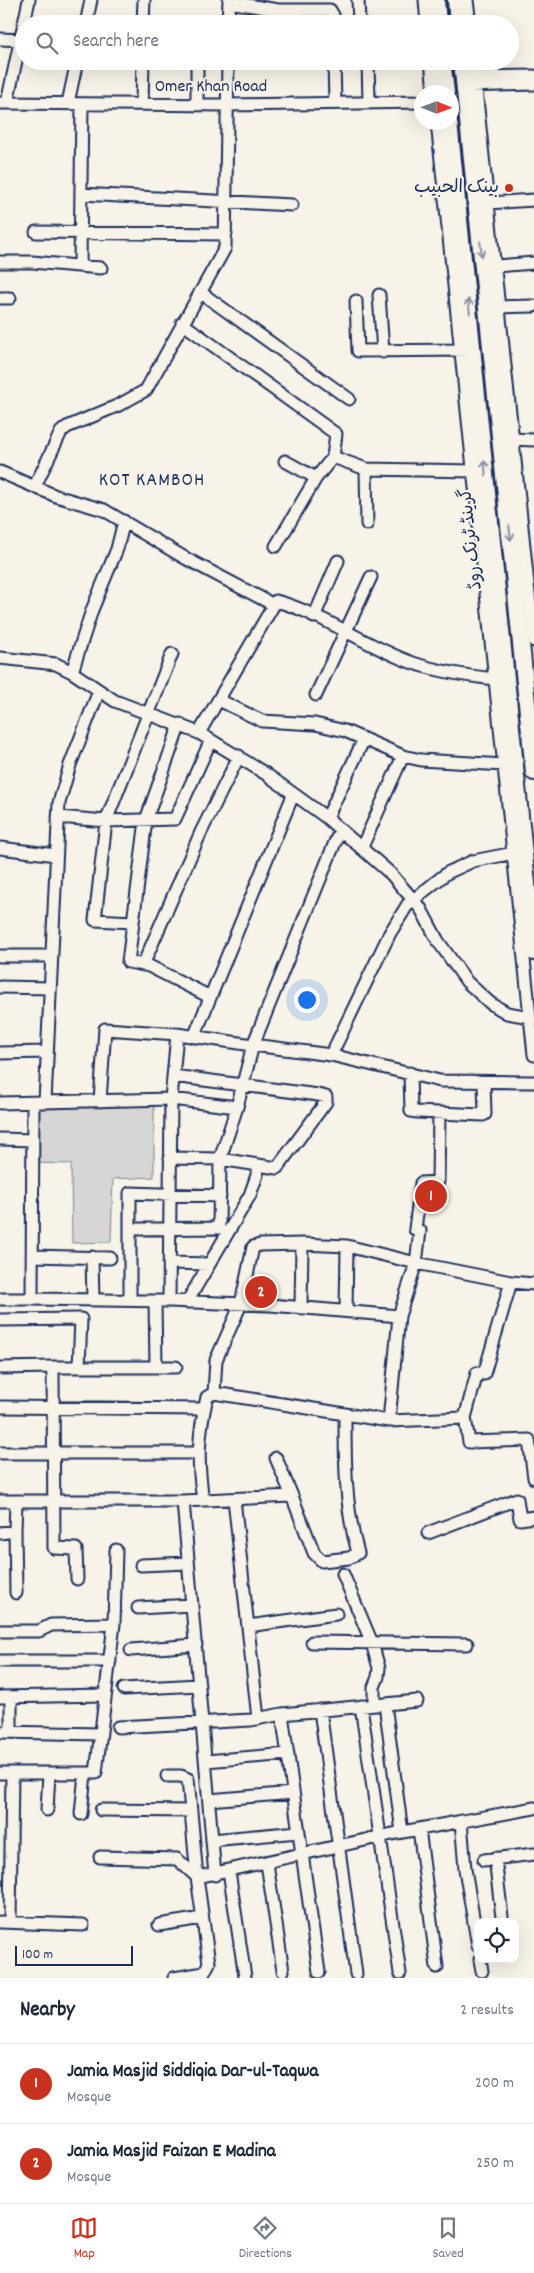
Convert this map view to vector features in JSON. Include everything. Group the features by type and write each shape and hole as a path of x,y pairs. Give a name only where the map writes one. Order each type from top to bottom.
{"highway":[{"path":"436,0 437,15"},
{"path":"456,0 457,15"},
{"path":"443,70 445,85"},
{"path":"468,77 493,307 494,372 534,771"},
{"name":"گرینڈ ٹرنک روڈ","path":"450,130 468,350 476,373 472,397 534,952"},
{"path":"476,373 494,372"}],"street":[{"path":"26,15 29,0"},
{"path":"88,15 91,0"},
{"path":"143,15 144,0"},
{"path":"358,0 359,15"},
{"path":"425,0 426,15"},
{"path":"467,0 469,15"},
{"path":"228,15 229,1 278,10 330,10 333,15"},
{"path":"0,39 15,40"},
{"path":"3,103 15,63"},
{"path":"68,103 75,70"},
{"path":"142,104 143,70"},
{"path":"197,70 197,104"},
{"path":"35,486 61,432 67,427 119,405 146,390 225,248 228,70"},
{"path":"334,70 335,103"},
{"path":"368,70 369,102"},
{"path":"432,70 433,85"},
{"path":"468,77 534,76"},
{"path":"468,77 534,84"},
{"path":"468,77 496,266 493,307 512,439 534,640"},
{"name":"Omer Khan Road","path":"3,103 227,105 414,102"},
{"path":"80,266 82,104"},
{"path":"439,130 468,350 472,397 474,471 482,492 495,679 504,765 524,855 530,1017 534,1055"},
{"path":"81,194 226,200 292,205"},
{"path":"488,203 534,200"},
{"path":"36,232 226,234"},
{"path":"0,262 32,262 101,268"},
{"path":"496,266 534,263"},
{"path":"200,292 349,399"},
{"path":"380,295 382,352"},
{"path":"356,301 357,349 361,352 468,350"},
{"path":"493,307 534,306"},
{"path":"182,323 336,434 333,457 316,478 276,546"},
{"path":"512,439 534,440"},
{"path":"333,457 366,469 474,471"},
{"path":"285,461 316,478"},
{"path":"366,469 367,524"},
{"path":"0,472 56,496 104,510 185,558 272,604"},
{"path":"72,672 92,610 117,549 124,521"},
{"path":"314,617 338,561"},
{"path":"316,695 372,577"},
{"path":"199,733 272,604 276,601 347,630 412,662 460,675 495,679"},
{"path":"133,922 95,920 106,821 172,654"},
{"path":"0,658 56,664 72,672 98,692 115,701 180,724 239,756 327,818 392,874 413,900 452,963 467,982 490,1003 507,1013 530,1017"},
{"path":"32,1299 33,1140 47,1052 59,803 70,765 98,692"},
{"path":"219,700 270,723 315,724 345,730 403,756 421,760 504,765"},
{"path":"180,724 146,820 128,962 143,965 210,997"},
{"path":"327,818 364,739"},
{"path":"58,817 106,821 175,819 211,740"},
{"path":"143,965 201,832 239,756"},
{"path":"362,847 403,756"},
{"path":"194,1037 293,795"},
{"path":"130,1229 219,1228 220,1160 237,1107 253,1045 340,830"},
{"path":"0,848 56,855"},
{"path":"331,1055 390,933 413,900 447,873 473,861 524,855"},
{"path":"0,956 51,956"},
{"path":"0,987 49,988"},
{"path":"100,1101 105,1029 177,1034 331,1055 440,1081 484,1083 534,1082"},
{"path":"169,1301 171,1099 177,1034"},
{"path":"0,1053 47,1052"},
{"path":"410,1073 411,1111 485,1114 484,1083"},
{"path":"170,1158 220,1160 276,1168 326,1102 326,1097 173,1076"},
{"path":"0,1103 171,1099 237,1107"},
{"path":"389,1421 399,1316 416,1263 420,1231 414,1229 421,1183 438,1182 439,1113"},
{"path":"0,1140 33,1140"},
{"path":"187,1302 250,1195 257,1175 258,1165"},
{"path":"130,1300 130,1193 220,1196"},
{"path":"302,1244 302,1308"},
{"path":"214,1393 216,1360 241,1304 253,1247 260,1245 302,1244 347,1246 416,1263 511,1282 534,1284"},
{"path":"346,1311 347,1246"},
{"path":"32,1256 110,1258"},
{"path":"92,1257 93,1300"},
{"path":"169,1263 209,1264"},
{"path":"511,1282 484,1374 477,1373 465,1418 469,1442 529,1440 534,1478"},
{"path":"0,1299 130,1300 241,1304 399,1316"},
{"path":"155,1301 156,1367"},
{"path":"0,1320 80,1319 79,1367"},
{"path":"53,1367 54,1548 76,1548 76,1579"},
{"path":"0,1368 176,1367"},
{"path":"203,1500 198,1453 204,1409 207,1398 214,1393 389,1421 465,1418"},
{"path":"0,1407 204,1409"},
{"path":"276,1458 314,1553 322,1561 349,1558 358,1553 352,1533 345,1482 345,1414"},
{"path":"0,1453 198,1453"},
{"path":"0,1501 182,1501 292,1496"},
{"path":"234,1499 258,1718"},
{"path":"428,1533 517,1499 520,1519 534,1517"},
{"path":"16,1500 16,1593"},
{"path":"182,1501 200,1685 215,1874"},
{"path":"0,1533 15,1531"},
{"path":"83,1925 5,1922 6,1773 96,1773 114,1624 116,1550"},
{"path":"141,1565 188,1563"},
{"path":"343,1574 372,1643 378,1668 378,1677 374,1687 402,1832"},
{"path":"138,1608 192,1605"},
{"path":"248,1626 336,1614"},
{"path":"0,1631 39,1631 50,1625 114,1624"},
{"path":"312,1642 467,1644"},
{"path":"131,1650 196,1645"},
{"path":"0,1661 110,1660"},
{"path":"124,1689 200,1685"},
{"path":"100,1734 6,1732 6,1697 106,1695"},
{"path":"118,1726 258,1718 418,1701"},
{"path":"361,1706 400,1973"},
{"path":"320,1710 356,1974"},
{"path":"282,1714 319,1972"},
{"path":"206,1761 288,1754"},
{"path":"47,1810 49,1774"},
{"path":"81,1814 85,1774"},
{"path":"168,1776 181,1776 188,1779 196,1877 209,1963 204,1973 174,1978"},
{"path":"209,1800 293,1793"},
{"path":"196,1877 402,1832 534,1808"},
{"path":"101,1810 190,1811"},
{"path":"461,1821 465,1870 474,1923"},
{"path":"419,1829 437,1967"},
{"path":"212,1840 298,1832"},
{"path":"502,1917 489,1859 534,1854"},
{"path":"100,1856 177,1859 196,1877"},
{"path":"267,1862 283,1971"},
{"path":"229,1871 245,1977"},
{"path":"159,1925 202,1918"}],"shaded area":[{"path":"154,1099 154,1177 113,1179 111,1242 72,1243 71,1164 32,1163 33,1103"}],"place":[{"name":"بينک الحبيب","path":"509,188"},
{"name":"Jamia Masjid Siddiqia Dar-ul-Taqwa","path":"431,1196"},
{"name":"Jamia Masjid Faizan E Madina","path":"261,1292"}],"district":[{"name":"KOT KAMBOH","path":"152,481"}]}
